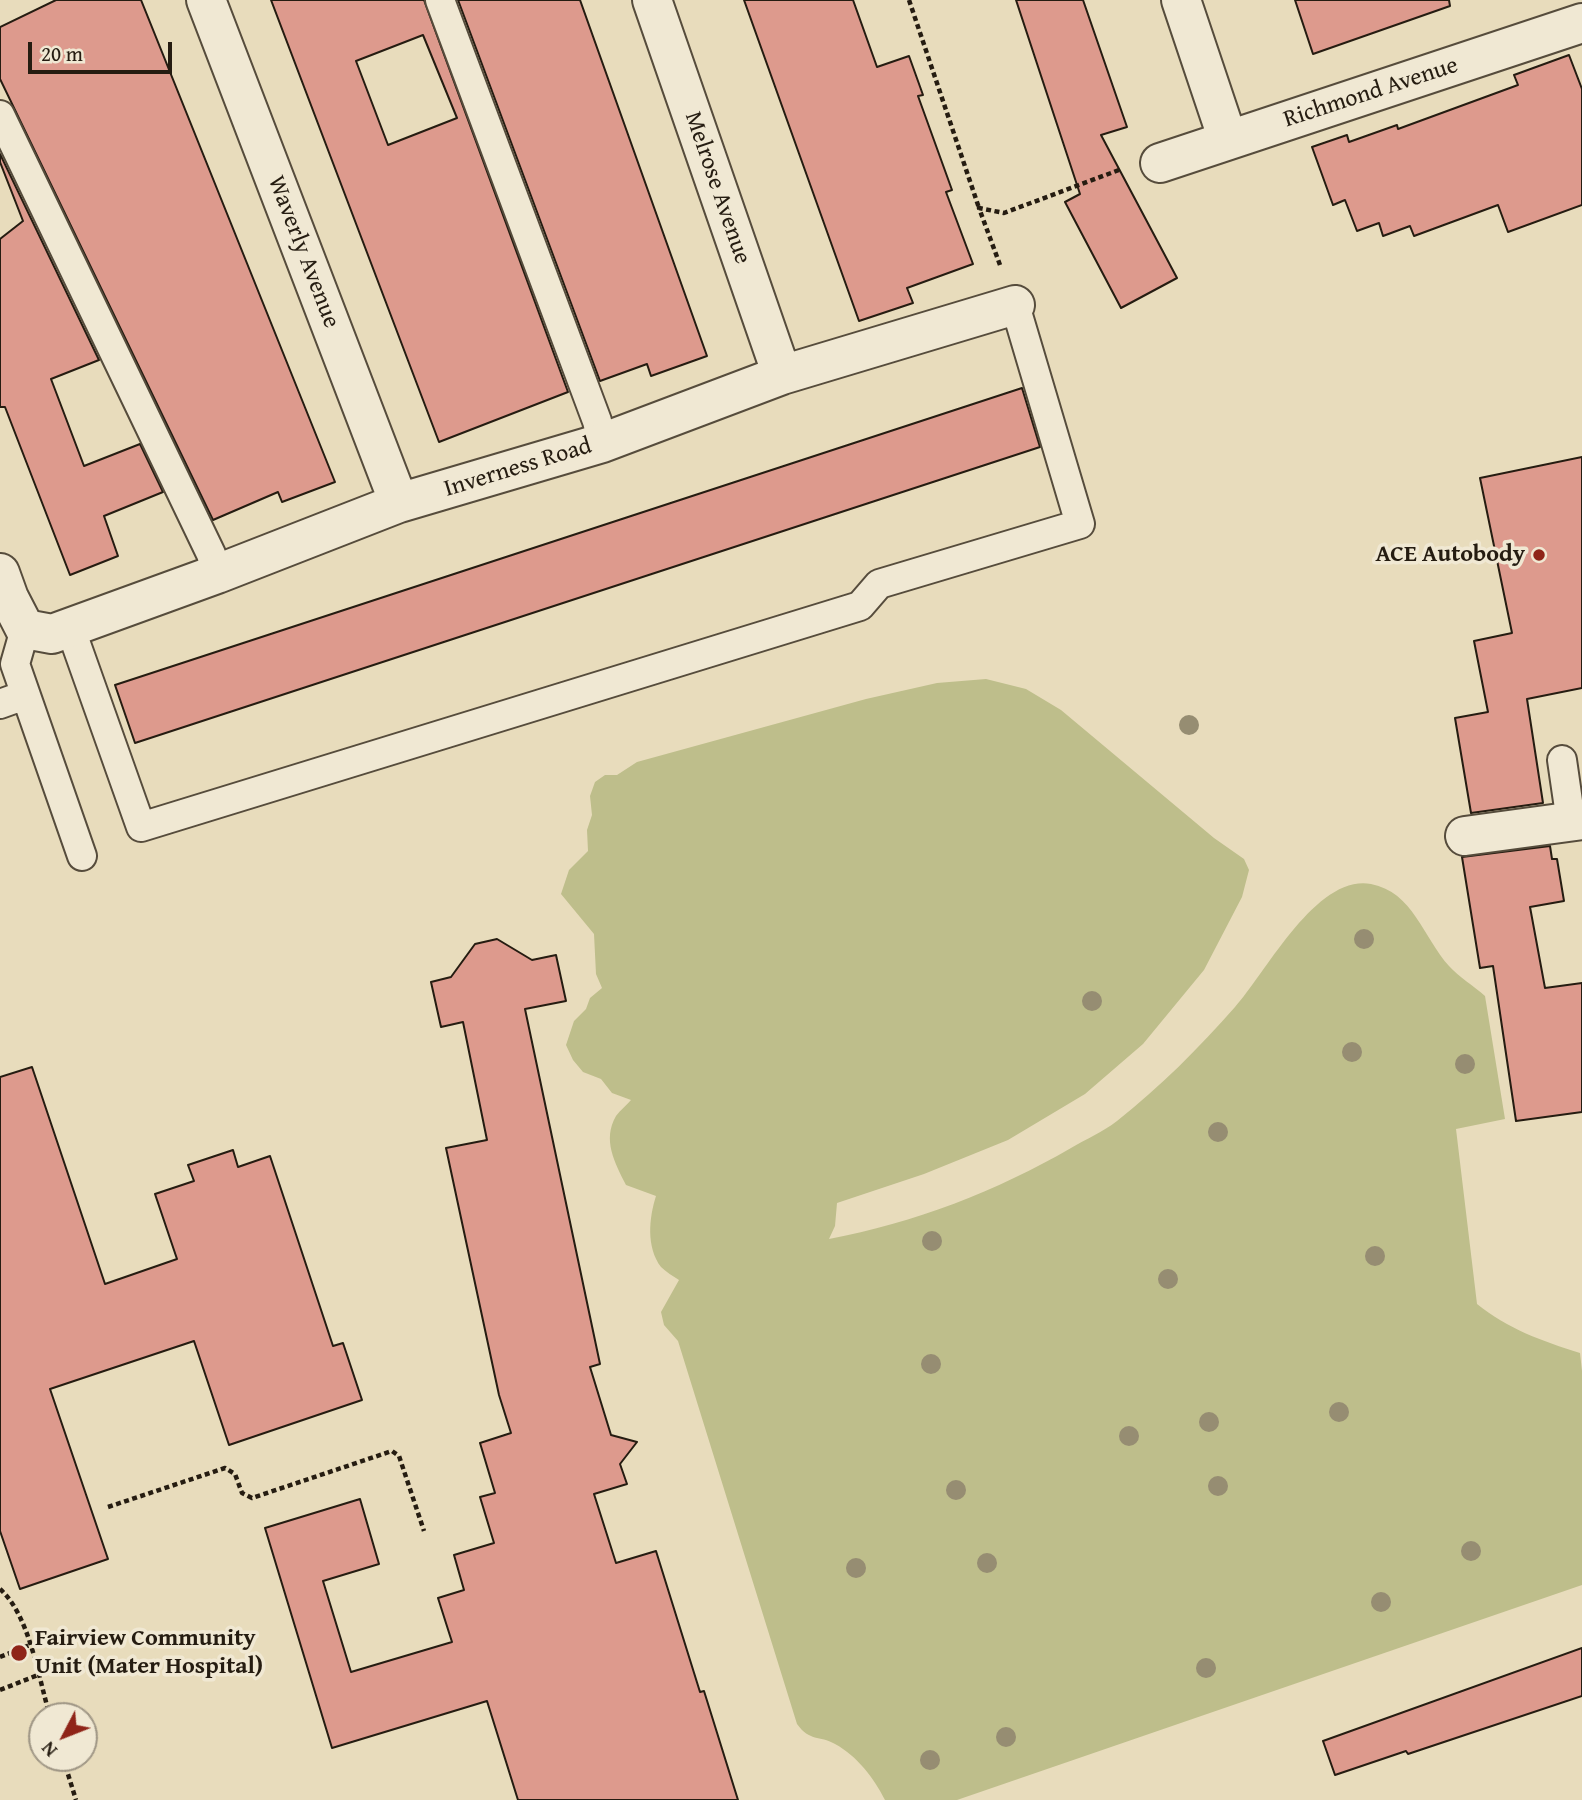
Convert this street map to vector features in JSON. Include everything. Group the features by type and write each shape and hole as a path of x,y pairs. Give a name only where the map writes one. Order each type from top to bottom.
{"street":[{"name":"Waverly Avenue","path":"206,0 399,503"},
{"name":"Melrose Avenue","path":"652,0 782,375"},
{"path":"1181,0 1228,141"},
{"name":"Richmond Avenue","path":"1160,163 1582,23"},
{"name":"Inverness Road","path":"25,629 52,634 217,574 399,503 602,443 782,375 1015,305"},
{"path":"0,573 25,629"},
{"path":"1465,836 1576,821"}],"lane":[{"path":"440,0 597,421 602,443"},
{"path":"0,115 211,554 217,574"},
{"path":"70,628 141,827 860,606 879,584 1080,524 1015,305"},
{"path":"25,629 15,664 13,700 82,856"},
{"path":"1562,760 1576,821"}],"path":[{"path":"909,0 979,208 1015,305"},
{"path":"979,208 1004,213 1124,168 1160,163"},
{"path":"108,1507 225,1468 235,1474 242,1493 252,1498 392,1451 399,1456 424,1531"},
{"path":"0,1589 16,1606 46,1702"},
{"path":"0,1657 30,1645"},
{"path":"0,1690 38,1675"},
{"path":"67,1772 76,1800"}],"green space":[{"path":"986,679 1026,689 1061,710 1214,838 1244,859 1249,870 1242,897 1204,970 1143,1044 1085,1094 1008,1140 924,1174 837,1203 835,1226 829,1239 892,1224 954,1204 1043,1164 1106,1129 1179,1067 1235,1007 1294,929 1312,910 1331,894 1351,885 1371,884 1385,889 1407,906 1449,966 1485,996 1505,1119 1456,1129 1477,1304 1501,1321 1526,1333 1580,1353 1582,1585 957,1800 885,1800 858,1761 835,1744 806,1733 797,1724 678,1341 664,1325 661,1312 679,1280 661,1267 653,1251 651,1223 656,1196 626,1185 612,1151 612,1125 631,1100 612,1093 601,1079 583,1072 566,1045 574,1021 586,1009 590,998 602,988 596,974 594,934 561,894 569,870 588,851 587,830 592,815 590,796 595,782 605,775 617,775 637,762 866,699 937,683"}],"building":[{"path":"56,0 141,0 335,482 282,502 278,492 213,520 0,79 0,27"},
{"path":"271,0 424,0 568,392 439,442","holes":["423,35 457,118 388,145 356,61"]},
{"path":"458,0 580,0 707,356 651,376 647,364 600,381"},
{"path":"744,0 853,0 877,67 909,56 923,95 918,96 952,190 946,192 973,264 907,288 913,303 859,321"},
{"path":"1016,0 1083,0 1127,127 1101,135 1177,278 1121,308 1065,202 1080,194"},
{"path":"1295,0 1449,0 1450,6 1313,54"},
{"path":"1569,55 1582,89 1582,205 1508,232 1498,205 1414,236 1410,226 1383,236 1379,223 1357,231 1345,200 1333,205 1312,147 1347,135 1349,142 1397,125 1398,129 1518,85 1514,75"},
{"path":"0,154 99,360 51,379 84,466 140,444 163,492 104,516 118,556 70,575 5,407 0,407 0,239 23,221 0,162"},
{"path":"1022,388 1040,447 135,743 115,685"},
{"name":"ACE Autobody","path":"1582,457 1582,688 1527,699 1543,803 1471,813 1455,718 1488,712 1474,641 1512,633 1480,478"},
{"path":"1550,846 1552,859 1557,859 1564,901 1530,907 1545,988 1582,983 1582,1112 1516,1121 1493,966 1480,968 1462,857"},
{"path":"497,939 532,960 556,955 566,1001 525,1009 600,1364 590,1367 611,1435 637,1442 620,1464 627,1484 594,1494 616,1563 656,1551 700,1692 704,1691 738,1800 518,1800 487,1701 332,1748 265,1528 360,1499 379,1564 323,1581 351,1672 452,1642 438,1598 464,1590 454,1555 494,1543 480,1497 495,1493 480,1443 511,1433 499,1395 446,1148 487,1140 463,1022 441,1027 431,982 451,977 475,944"},
{"path":"32,1067 105,1284 177,1259 155,1194 194,1181 188,1165 233,1150 238,1167 270,1156 333,1346 343,1343 362,1400 229,1445 194,1341 50,1389 108,1559 20,1589 0,1531 0,1077"},
{"path":"1582,1648 1582,1696 1408,1754 1406,1751 1335,1775 1323,1741"}],"place":[{"name":"ACE Autobody","path":"1539,555"},
{"name":"Fairview Community Unit (Mater Hospital)","path":"19,1653"}]}
